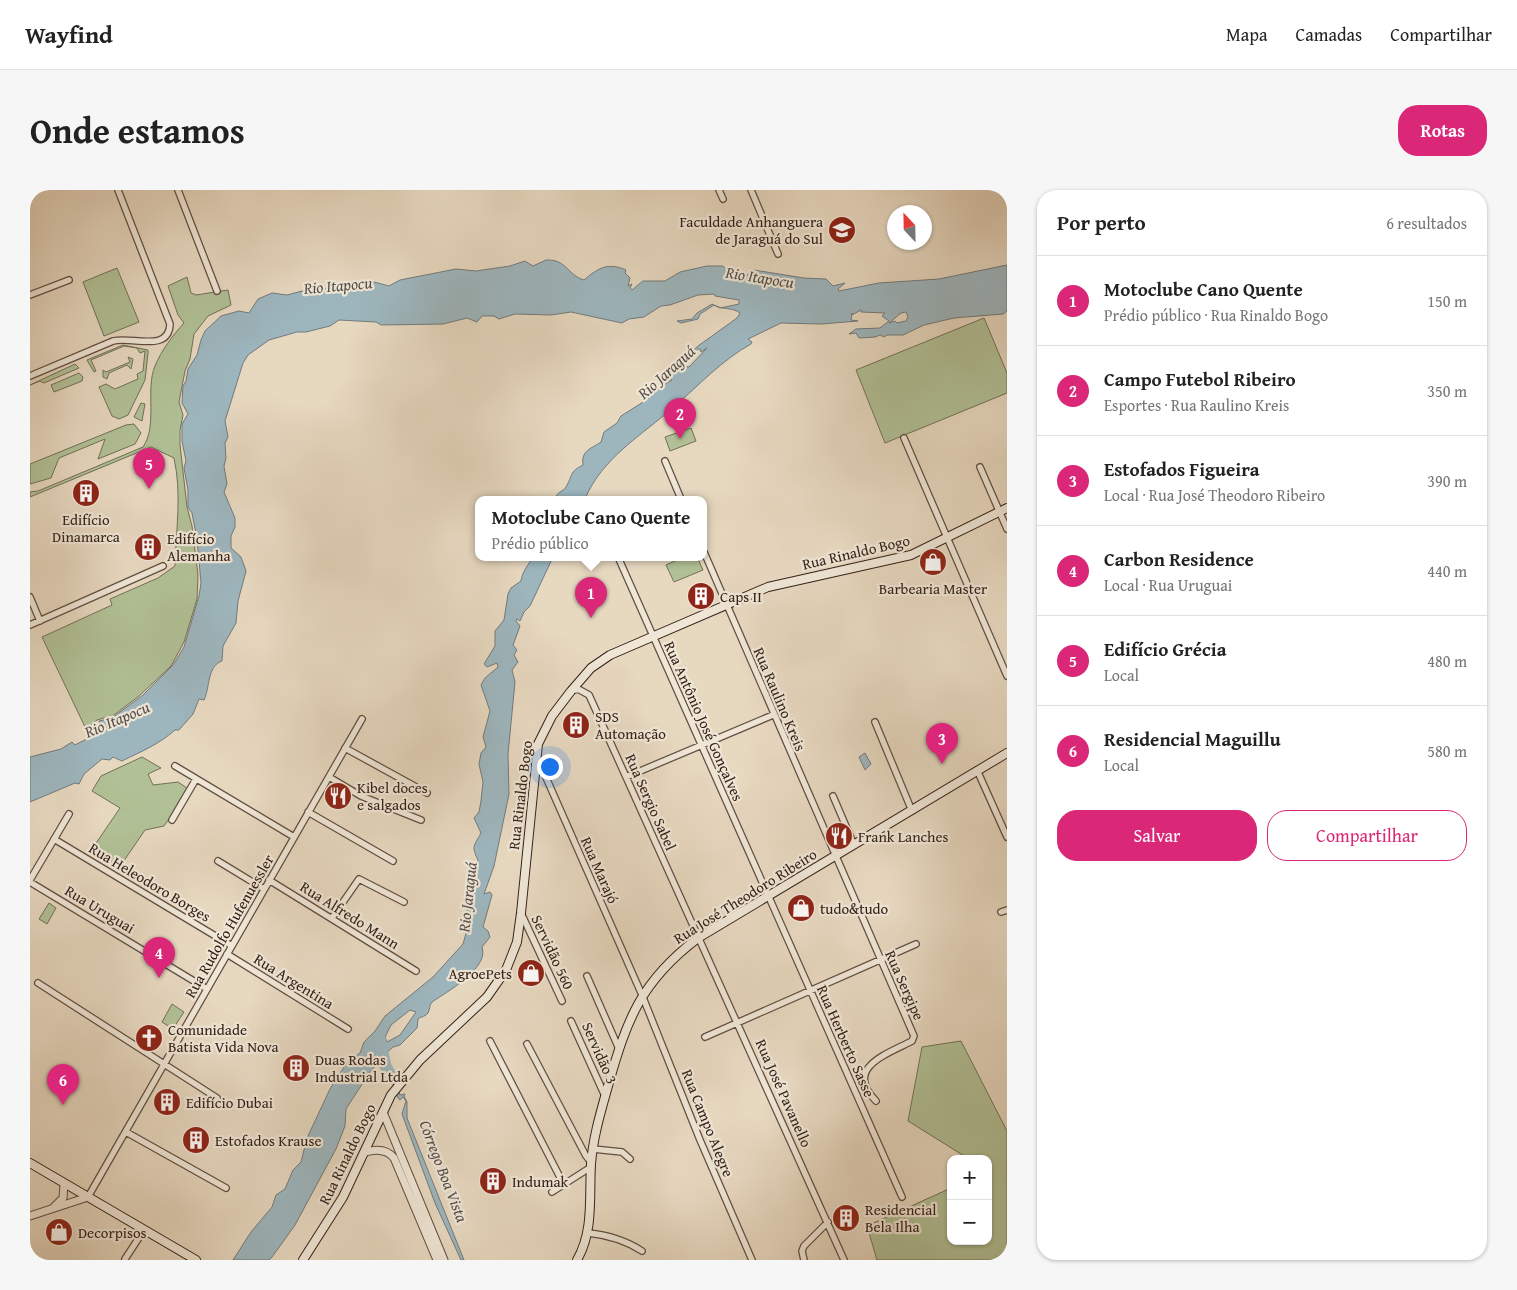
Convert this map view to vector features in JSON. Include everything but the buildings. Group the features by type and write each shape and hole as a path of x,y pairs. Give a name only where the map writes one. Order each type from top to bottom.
{"main road":[{"name":"Rua Rinaldo Bogo","path":"304,1260 343,1197 382,1112 403,1079 487,997 513,956 521,913 536,755 541,735 552,716 571,691 598,662 653,636 786,581 911,555 1003,510"},
{"name":"Rua José Theodoro Ribeiro","path":"576,1260 588,1233 593,1149 618,1049 626,1027 642,995 658,973 677,954 698,938 1007,753"},
{"path":"30,1164 196,1260"}],"street":[{"path":"30,376 113,341 132,339 158,342 167,336 170,324 118,190"},
{"path":"178,190 217,291"},
{"path":"719,190 723,199"},
{"path":"751,190 778,254"},
{"path":"30,295 69,280"},
{"path":"904,438 1007,676"},
{"path":"665,461 680,496"},
{"path":"980,467 1003,510 1007,529"},
{"name":"Rua Raulino Kreis","path":"707,559 835,856"},
{"name":"Rua Antônio José Gonçalves","path":"620,561 768,895"},
{"path":"30,625 163,566"},
{"path":"30,597 40,621"},
{"name":"Rua Sergio Sabel","path":"571,691 578,689 589,696 698,938"},
{"path":"626,777 773,715"},
{"name":"Rua Rudolfo Hufenuessler","path":"88,1197 362,718"},
{"path":"875,722 912,811"},
{"path":"345,748 427,793"},
{"name":"Rua Marajó","path":"536,755 642,995"},
{"path":"175,766 294,837"},
{"path":"977,770 1007,837"},
{"path":"329,777 361,796 421,820"},
{"path":"172,820 196,779"},
{"path":"833,796 854,845"},
{"path":"308,812 393,861"},
{"path":"30,881 69,814"},
{"name":"Rua Heleodoro Borges","path":"54,839 232,946"},
{"name":"Rua Sergipe","path":"835,856 914,1038 867,1068 863,1076 865,1084 876,1101"},
{"path":"218,861 264,889"},
{"path":"332,918 360,879 404,902"},
{"name":"Rua Alfredo Mann","path":"269,880 416,971"},
{"name":"Rua Uruguai","path":"30,881 208,989"},
{"name":"Rua Herberto Sasse","path":"768,895 902,1197"},
{"name":"Servidão 560","path":"521,913 562,1001"},
{"name":"Rua José Pavanello","path":"698,938 738,1022 844,1260"},
{"path":"705,1037 916,944"},
{"name":"Rua Argentina","path":"228,954 348,1029"},
{"path":"586,976 618,1049"},
{"path":"38,982 217,1098"},
{"name":"Rua Campo Alegre","path":"642,995 700,1140 752,1260"},
{"name":"Servidão 3","path":"571,1021 605,1096"},
{"path":"490,1041 564,1185"},
{"path":"527,1044 591,1164 552,1192"},
{"path":"382,1112 444,1260"},
{"path":"126,1132 226,1188"},
{"path":"593,1149 622,1152 630,1159"},
{"path":"365,1152 378,1150 387,1152 394,1158 437,1260"},
{"path":"52,1209 63,1198 64,1184"},
{"path":"30,1216 88,1197"},
{"path":"804,1260 802,1251 804,1246 828,1222"},
{"path":"125,1259 144,1230"},
{"path":"588,1233 605,1234 631,1244 642,1251"}],"green space":[{"path":"117,268 139,322 104,336 83,282"},
{"path":"187,277 191,293 196,295 228,290 231,305 208,316 194,334 179,402 183,415 180,445 187,507 192,526 198,575 197,599 184,642 171,666 139,696 114,715 97,720 86,729 42,637 112,605 110,599 158,578 175,566 178,485 174,458 151,447 30,497 30,492 38,491 143,447 150,428 152,375 168,343 184,323 178,315 168,286"},
{"path":"984,318 1007,373 1007,393 885,443 856,370"},
{"path":"123,345 148,350 148,353 145,380 128,415 119,419 112,416 99,387 106,384 115,389 138,379 137,374 143,371 145,351 140,353 137,348 124,346 91,360 96,371 94,372 87,360"},
{"path":"128,357 133,359 131,369 127,365 109,373 107,379 103,377 103,370 106,372 130,362"},
{"path":"75,364 79,368 44,383 40,381 30,385"},
{"path":"79,373 83,377 82,381 54,392 51,385"},
{"path":"141,403 145,404 142,421 134,417"},
{"path":"134,424 141,433 135,444 98,459 105,439 59,458 51,478 30,484 30,464 126,425"},
{"path":"691,428 696,441 670,451 665,437"},
{"path":"675,561 699,561 703,570 674,582 666,565"},
{"path":"142,757 161,768 148,774 153,785 178,782 190,790 164,826 145,830 119,868 90,852 120,808 92,791 101,776"},
{"path":"49,903 56,908 47,924 39,919"},
{"path":"172,1004 184,1012 173,1029 162,1022"},
{"path":"961,1041 1007,1131 1007,1260 877,1260 867,1226 947,1190 947,1245 992,1245 992,1155 963,1155 908,1121 922,1047"}],"water":[{"name":"Rio Itapocu","path":"546,260 553,260 563,265 578,278 584,280 599,269 614,266 626,270 625,273 630,278 628,286 632,284 630,288 632,290 643,281 665,281 680,272 707,266 723,266 737,276 747,275 754,270 804,278 826,279 833,286 845,283 838,289 839,291 879,283 939,279 1007,265 1007,311 1003,314 954,318 924,325 903,335 887,335 884,337 880,335 859,338 856,333 849,334 856,329 880,328 889,321 882,316 885,313 861,312 861,310 852,315 852,313 851,320 858,321 821,324 781,323 748,339 752,342 751,344 720,365 674,407 624,448 602,471 592,484 586,496 556,496 566,487 573,472 583,465 585,453 601,442 604,432 617,423 621,416 648,399 653,391 672,380 663,379 698,346 737,318 740,313 737,311 721,308 739,304 739,300 715,296 714,294 698,295 670,305 661,306 644,317 629,319 622,323 571,312 551,315 515,314 499,319 494,316 482,316 477,322 467,318 443,324 381,325 376,322 339,320 330,326 306,332 297,332 269,340 248,355 243,363 225,421 228,437 225,443 226,458 224,466 227,484 224,492 235,518 235,527 231,536 231,548 241,557 246,571 238,601 236,623 223,646 222,661 211,672 204,700 199,699 193,714 179,730 175,730 156,744 122,761 113,757 110,760 102,759 84,774 79,784 75,783 30,802 30,757 61,749 72,742 75,745 108,728 100,725 99,721 112,718 143,695 173,665 184,647 201,583 197,539 192,513 188,507 188,490 184,468 186,461 182,441 182,424 188,414 182,403 183,386 188,369 197,355 205,331 221,316 239,311 249,313 258,299 272,293 287,295 302,291 307,293 314,290 321,291 333,284 354,286 374,282 389,286 400,280 456,269 476,271 510,266 525,261 533,266","holes":["906,312 908,317 906,321 889,323 901,313","707,348 689,367 683,366 698,349 701,352"]},
{"path":"712,304 714,305 700,314 698,319 681,323 677,321 692,319 697,313"},
{"path":"530,561 551,561 530,606 524,612 520,621 517,619 516,621 520,626 513,645 517,650 514,655 518,662 512,670 515,682 508,754 509,794 494,866 484,894 490,892 492,895 483,927 488,931 490,937 482,947 483,955 473,971 465,979 432,1002 428,1013 418,1019 417,1028 400,1045 393,1047 384,1055 368,1075 346,1109 345,1126 336,1149 295,1225 272,1257 269,1260 233,1260 251,1232 272,1207 276,1195 285,1189 293,1170 301,1162 307,1138 330,1089 346,1064 360,1053 364,1042 375,1031 385,1016 433,977 463,944 467,930 467,911 471,900 472,878 478,860 474,846 481,833 474,818 479,812 481,801 483,782 479,764 481,753 486,747 483,737 490,711 481,685 485,678 498,667 497,663 487,667 484,664 495,646 495,631 504,620 508,594 511,588 521,581 523,573","holes":["410,1010 416,1012 400,1035 387,1042 385,1037 391,1025"]},
{"path":"865,753 871,764 865,770 859,757"},
{"path":"393,1076 400,1095 405,1094 407,1102 407,1118 464,1260 461,1260 435,1203 402,1114 406,1101 403,1097 400,1100 398,1098 391,1079"}],"waterway":[{"name":"Córrego Boa Vista","path":"380,1040 385,1065 392,1078"}],"place":[{"name":"Faculdade Anhanguera de Jaraguá do Sul","path":"842,230"},
{"name":"Campo Futebol Ribeiro","path":"680,439"},
{"name":"Edifício Grécia","path":"149,489"},
{"name":"Edifício Dinamarca","path":"86,493"},
{"name":"Edifício Alemanha","path":"148,547"},
{"name":"Barbearia Master","path":"933,562"},
{"name":"Caps II","path":"701,596"},
{"name":"Motoclube Cano Quente","path":"591,618"},
{"name":"SDS Automação","path":"576,725"},
{"name":"Estofados Figueira","path":"942,764"},
{"name":"Kibel doces e salgados","path":"338,796"},
{"name":"Frank Lanches","path":"839,836"},
{"name":"tudo&tudo","path":"801,908"},
{"name":"AgroePets","path":"531,973"},
{"name":"Carbon Residence","path":"159,978"},
{"name":"Comunidade Batista Vida Nova","path":"149,1038"},
{"name":"Duas Rodas Industrial Ltda","path":"296,1068"},
{"name":"Edifício Dubai","path":"167,1102"},
{"name":"Residencial Maguillu","path":"63,1105"},
{"name":"Estofados Krause","path":"196,1140"},
{"name":"Indumak","path":"493,1181"},
{"name":"Residencial Bela Ilha","path":"846,1218"},
{"name":"Decorpisos","path":"59,1232"}],"water label":[{"name":"Rio Jaraguá","path":"666,372"},
{"name":"Rio Jaraguá","path":"467,897"}]}
